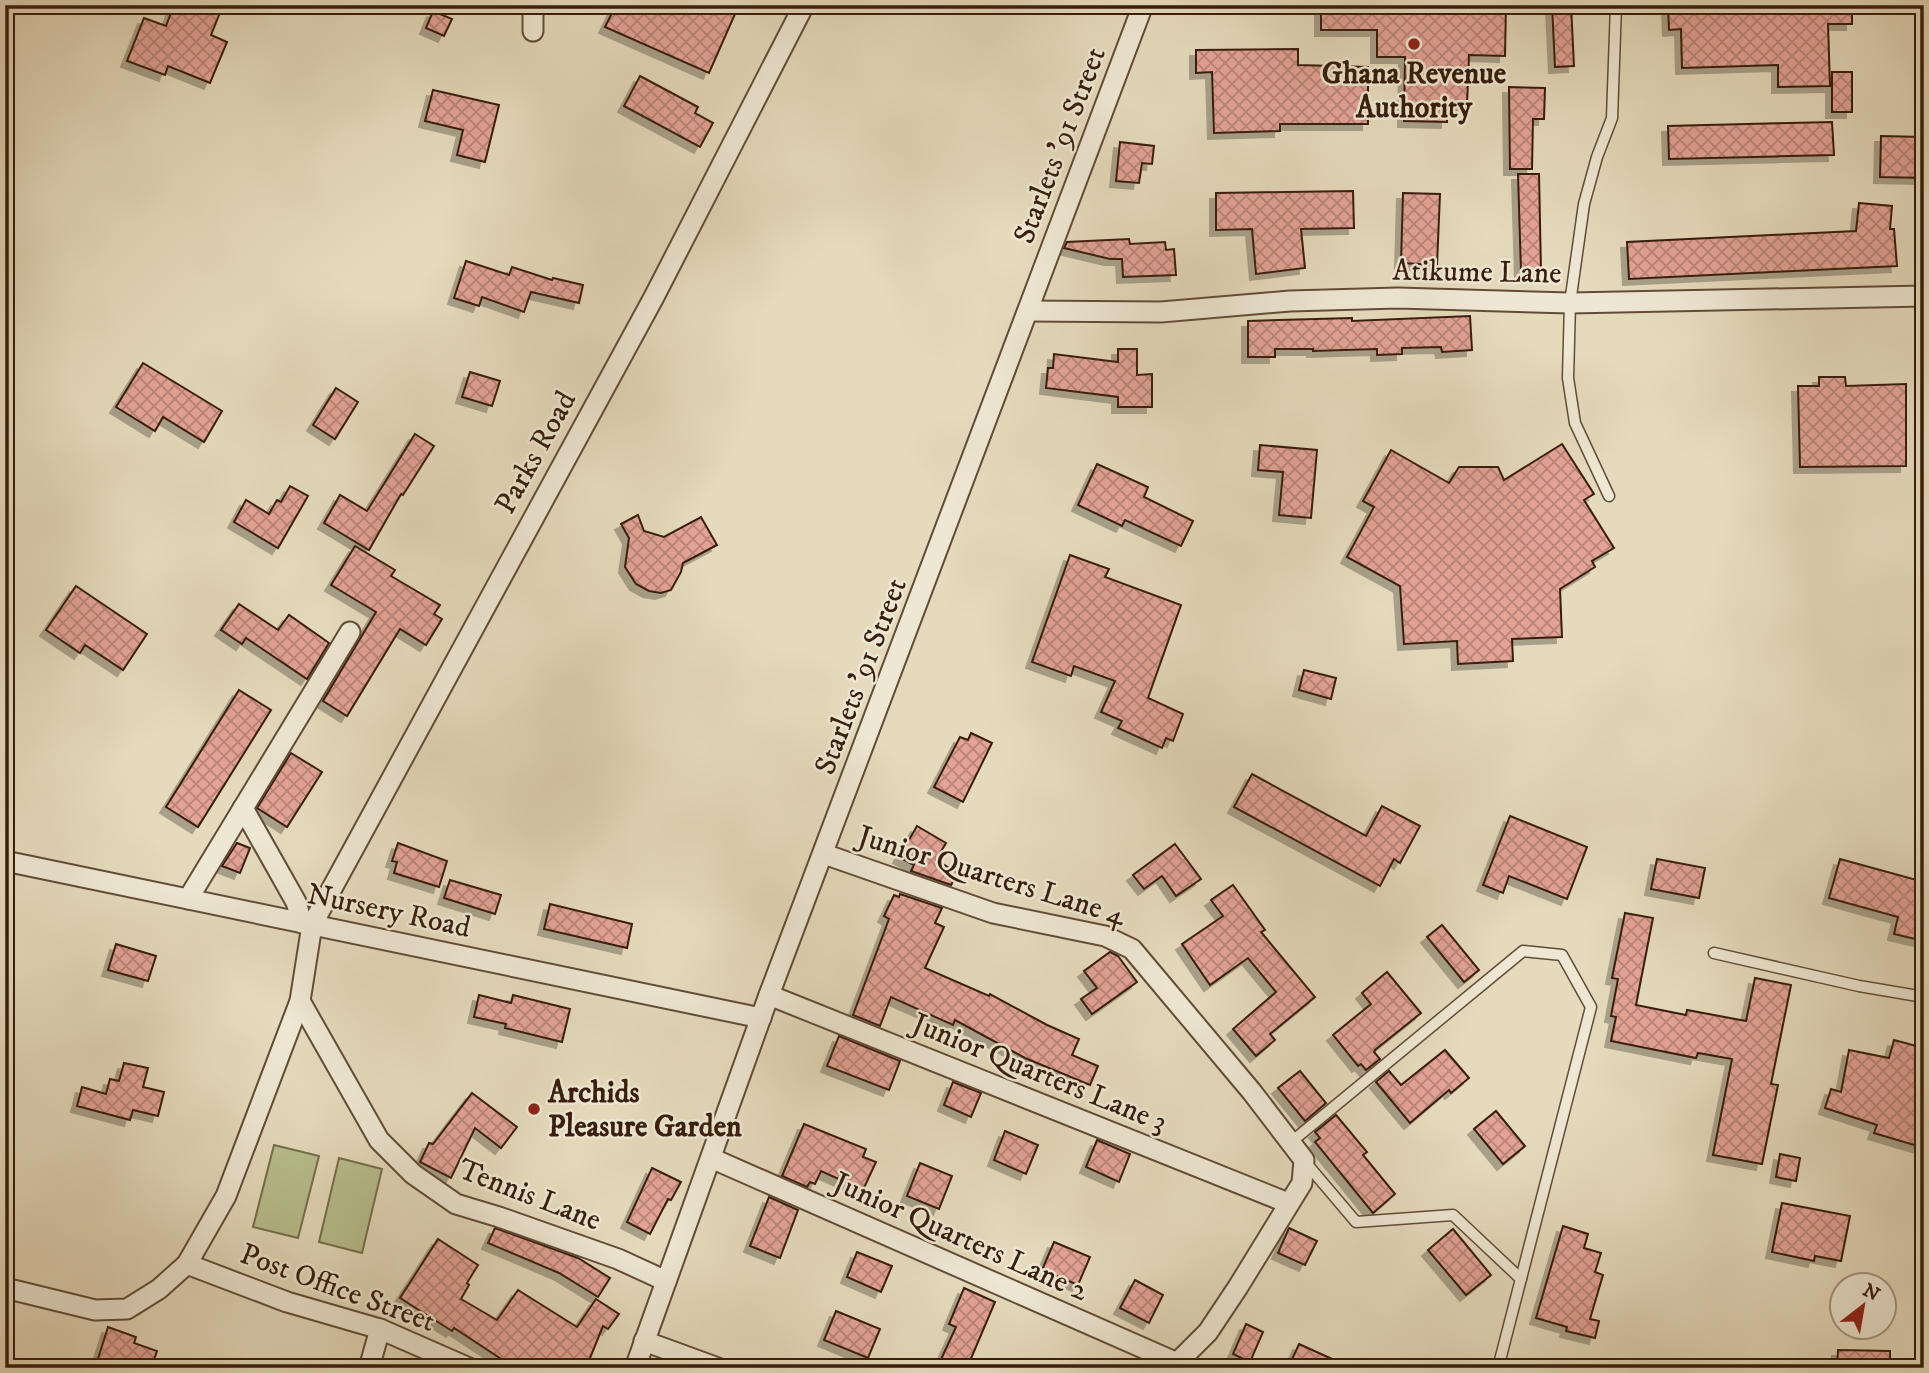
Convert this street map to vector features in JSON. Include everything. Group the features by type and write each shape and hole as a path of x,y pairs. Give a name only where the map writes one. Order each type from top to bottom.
{"street":[{"path":"533,5 534,31"},
{"name":"Parks Road","path":"307,924 654,297 804,5"},
{"name":"Starlets '91 Street","path":"635,1368 769,995 1143,5"},
{"name":"Atikume Lane","path":"1028,311 1161,312 1290,302 1398,298 1570,303 1924,296"},
{"path":"188,899 350,632"},
{"path":"5,1288 94,1310 127,1309 159,1289 187,1264 226,1196 300,1002 307,924 243,808"},
{"name":"Junior Quarters Lane 4","path":"824,854 993,913 1105,936 1132,949 1252,1092 1304,1160"},
{"name":"Nursery Road","path":"5,861 761,1018"},
{"name":"Junior Quarters Lane 3","path":"769,995 1287,1203"},
{"name":"Tennis Lane","path":"300,1002 379,1140 413,1174 457,1204 499,1216 618,1259 666,1281"},
{"name":"Junior Quarters Lane 2","path":"711,1158 1177,1366"},
{"path":"1177,1366 1208,1332 1302,1183 1304,1160"},
{"name":"Post Office Street","path":"187,1264 287,1302 380,1329 469,1368"},
{"path":"369,1368 380,1329"},
{"path":"644,1340 718,1368"}],"lane":[{"path":"1609,496 1574,423 1568,378 1570,303 1584,204 1597,157 1612,118 1616,5"},
{"path":"1290,1143 1523,951 1562,956 1591,1007 1499,1368"},
{"path":"1714,953 1924,998"},
{"path":"1304,1160 1356,1222 1453,1215 1521,1279"}],"green space":[{"path":"274,1145 319,1156 298,1238 253,1227"},
{"path":"339,1158 382,1169 362,1253 319,1242"}],"building":[{"path":"174,5 223,5 211,35 227,42 210,83 168,66 165,75 127,61 144,18 166,26"},
{"path":"616,5 739,5 709,73 605,27"},
{"path":"1321,5 1506,5 1505,56 1469,55 1467,105 1447,104 1447,122 1404,121 1405,57 1377,57 1377,30 1321,30"},
{"path":"1552,5 1571,5 1574,66 1555,67"},
{"path":"1668,5 1852,5 1852,24 1828,24 1830,86 1778,87 1778,65 1682,68 1681,29 1669,30"},
{"path":"433,11 452,19 444,36 426,28"},
{"path":"1298,49 1298,65 1368,67 1368,124 1280,124 1280,131 1214,133 1212,72 1196,73 1196,50"},
{"path":"1832,72 1852,72 1852,112 1832,112"},
{"path":"640,76 698,107 695,113 713,123 700,147 624,106"},
{"path":"1509,87 1545,88 1544,119 1533,119 1532,169 1510,169"},
{"path":"433,90 499,105 485,162 457,155 463,130 425,121"},
{"path":"1832,122 1834,155 1669,159 1668,126"},
{"path":"1881,136 1924,137 1924,178 1880,177"},
{"path":"1120,142 1154,146 1152,164 1142,163 1139,183 1116,181"},
{"path":"1518,174 1539,174 1541,272 1521,272"},
{"path":"1353,191 1354,228 1301,229 1305,268 1256,274 1252,229 1216,230 1216,193"},
{"path":"1403,193 1440,194 1437,265 1401,263"},
{"path":"1859,203 1892,206 1890,229 1894,229 1897,266 1629,279 1627,242 1856,231"},
{"path":"1129,239 1130,244 1165,242 1166,250 1174,249 1176,275 1123,277 1122,259 1110,259 1064,248 1067,242"},
{"path":"466,261 509,275 512,267 552,280 553,278 583,285 579,303 531,292 524,312 482,297 479,306 454,298"},
{"path":"1470,316 1472,350 1442,352 1441,347 1402,348 1402,354 1377,355 1377,349 1275,349 1275,357 1248,357 1248,321 1352,318 1352,321"},
{"path":"1118,349 1137,349 1137,375 1152,374 1152,407 1118,407 1118,397 1046,388 1048,368 1053,368 1054,354 1118,362"},
{"path":"143,363 222,411 204,442 163,417 155,431 116,407"},
{"path":"470,372 500,381 492,406 462,397"},
{"path":"1819,377 1845,377 1846,386 1906,384 1906,466 1800,467 1798,386 1819,386"},
{"path":"336,388 358,402 335,439 313,425"},
{"path":"415,434 434,446 403,495 401,494 369,550 324,523 340,495 367,511"},
{"path":"1562,444 1594,494 1584,500 1614,548 1592,561 1595,567 1560,589 1562,637 1512,639 1513,661 1458,664 1457,641 1404,644 1400,586 1347,557 1374,507 1363,501 1391,450 1449,483 1459,467 1498,467 1504,480"},
{"path":"1260,445 1317,450 1311,518 1279,515 1283,472 1258,470"},
{"path":"1097,464 1148,487 1144,497 1193,521 1181,546 1125,520 1122,526 1078,505"},
{"path":"290,486 308,496 278,548 234,522 246,500 269,514 277,500 281,502"},
{"path":"638,515 644,531 664,537 701,517 717,545 683,563 671,590 661,593 649,591 636,584 625,567 629,538 621,524"},
{"path":"355,546 395,570 391,576 440,605 434,614 442,619 426,645 400,629 347,716 323,701 376,612 331,585"},
{"path":"1070,555 1109,569 1105,577 1181,605 1148,698 1183,714 1173,741 1166,738 1162,748 1118,728 1122,721 1101,712 1115,681 1074,666 1071,676 1032,662"},
{"path":"76,586 147,634 123,670 85,645 80,653 46,630"},
{"path":"239,604 278,630 289,615 329,643 307,679 246,638 242,644 221,630"},
{"path":"1304,670 1336,678 1331,699 1299,690"},
{"path":"239,690 271,710 198,827 166,807"},
{"path":"971,733 992,743 963,802 934,787 960,737 968,740"},
{"path":"291,753 322,772 287,827 257,808"},
{"path":"1252,774 1366,836 1382,806 1420,826 1400,863 1394,859 1380,886 1234,807"},
{"path":"1510,816 1587,847 1567,899 1509,876 1503,893 1483,885"},
{"path":"917,826 946,843 936,860 958,873 951,885 911,871 914,865 899,857"},
{"path":"237,843 250,848 240,873 222,866"},
{"path":"398,843 447,861 439,887 394,873 397,862 392,861"},
{"path":"1175,844 1201,879 1176,896 1162,876 1144,889 1133,875"},
{"path":"1657,859 1705,868 1699,898 1651,889"},
{"path":"1840,859 1924,882 1924,941 1894,934 1898,917 1829,898"},
{"path":"450,880 501,895 495,914 444,898"},
{"path":"1233,885 1265,930 1261,932 1315,997 1270,1034 1275,1040 1256,1056 1233,1029 1276,992 1248,958 1210,985 1182,944 1223,916 1211,900"},
{"path":"900,894 942,908 935,923 944,927 925,968 989,996 990,994 1079,1039 1072,1055 1098,1066 1090,1085 1025,1058 955,1020 953,1025 891,997 880,1026 853,1015 889,919 884,916 894,895 899,897"},
{"path":"550,904 632,924 627,948 544,929"},
{"path":"1625,913 1653,918 1636,1005 1686,1015 1687,1010 1746,1021 1755,978 1791,985 1771,1084 1778,1085 1762,1164 1713,1155 1732,1059 1698,1053 1696,1058 1611,1041 1616,1017 1611,1016 1618,979 1612,978"},
{"path":"1442,925 1479,970 1464,982 1427,937"},
{"path":"116,944 156,956 148,981 108,970"},
{"path":"1110,952 1118,956 1137,982 1092,1014 1081,999 1097,988 1084,971"},
{"path":"1387,972 1421,1013 1375,1050 1380,1059 1366,1070 1361,1064 1358,1066 1333,1035 1371,1004 1362,993"},
{"path":"479,995 511,1003 513,995 570,1009 562,1042 505,1028 506,1024 474,1017"},
{"path":"839,1036 900,1061 889,1090 827,1066"},
{"path":"1894,1040 1924,1048 1924,1148 1874,1133 1877,1125 1825,1108 1831,1089 1841,1092 1849,1050 1889,1058"},
{"path":"1445,1050 1469,1078 1451,1093 1449,1090 1410,1123 1376,1082 1389,1071 1401,1085"},
{"path":"124,1063 148,1068 143,1087 164,1092 158,1116 133,1110 130,1120 77,1106 82,1087 106,1094 110,1079 119,1081"},
{"path":"1300,1071 1326,1103 1305,1121 1278,1088"},
{"path":"953,1082 981,1093 971,1117 944,1105"},
{"path":"472,1093 517,1127 501,1148 475,1128 451,1178 420,1162 429,1143 433,1144"},
{"path":"1496,1111 1525,1146 1503,1164 1474,1129"},
{"path":"1336,1115 1367,1152 1363,1155 1395,1194 1373,1213 1315,1142 1320,1138 1315,1132"},
{"path":"804,1124 866,1149 863,1157 876,1162 863,1190 821,1171 815,1184 810,1182 807,1187 782,1176"},
{"path":"1005,1131 1038,1145 1026,1174 994,1160"},
{"path":"1097,1140 1130,1154 1119,1182 1086,1167"},
{"path":"1780,1154 1800,1158 1796,1181 1776,1177"},
{"path":"920,1163 952,1176 939,1209 907,1196"},
{"path":"652,1168 681,1182 671,1200 668,1199 650,1234 627,1222"},
{"path":"769,1197 798,1210 780,1258 750,1246"},
{"path":"1782,1203 1850,1216 1841,1261 1815,1256 1814,1261 1772,1252"},
{"path":"1563,1226 1588,1234 1584,1248 1601,1253 1595,1272 1603,1275 1590,1319 1599,1321 1595,1338 1566,1331 1567,1327 1536,1318"},
{"path":"495,1228 578,1258 610,1278 598,1297 559,1273 488,1243"},
{"path":"1289,1228 1317,1241 1305,1265 1278,1253"},
{"path":"1453,1229 1491,1275 1466,1295 1428,1250"},
{"path":"438,1239 478,1265 461,1299 497,1320 518,1290 577,1327 596,1299 619,1314 608,1329 603,1326 586,1368 515,1368 454,1328 452,1331 400,1298"},
{"path":"1054,1242 1090,1257 1078,1285 1042,1270"},
{"path":"857,1252 892,1266 881,1292 847,1277"},
{"path":"1135,1280 1163,1295 1149,1323 1120,1308"},
{"path":"964,1288 995,1302 967,1368 937,1368 956,1327 949,1324"},
{"path":"836,1311 880,1329 868,1358 824,1340"},
{"path":"1246,1324 1263,1332 1250,1362 1233,1354"},
{"path":"108,1327 136,1337 134,1343 157,1351 151,1368 95,1368"},
{"path":"1299,1344 1352,1368 1288,1368"},
{"path":"1838,1350 1890,1351 1890,1368 1837,1368"}],"place":[{"name":"Ghana Revenue Authority","path":"1414,44"},
{"name":"Archids Pleasure Garden","path":"534,1109"}]}
